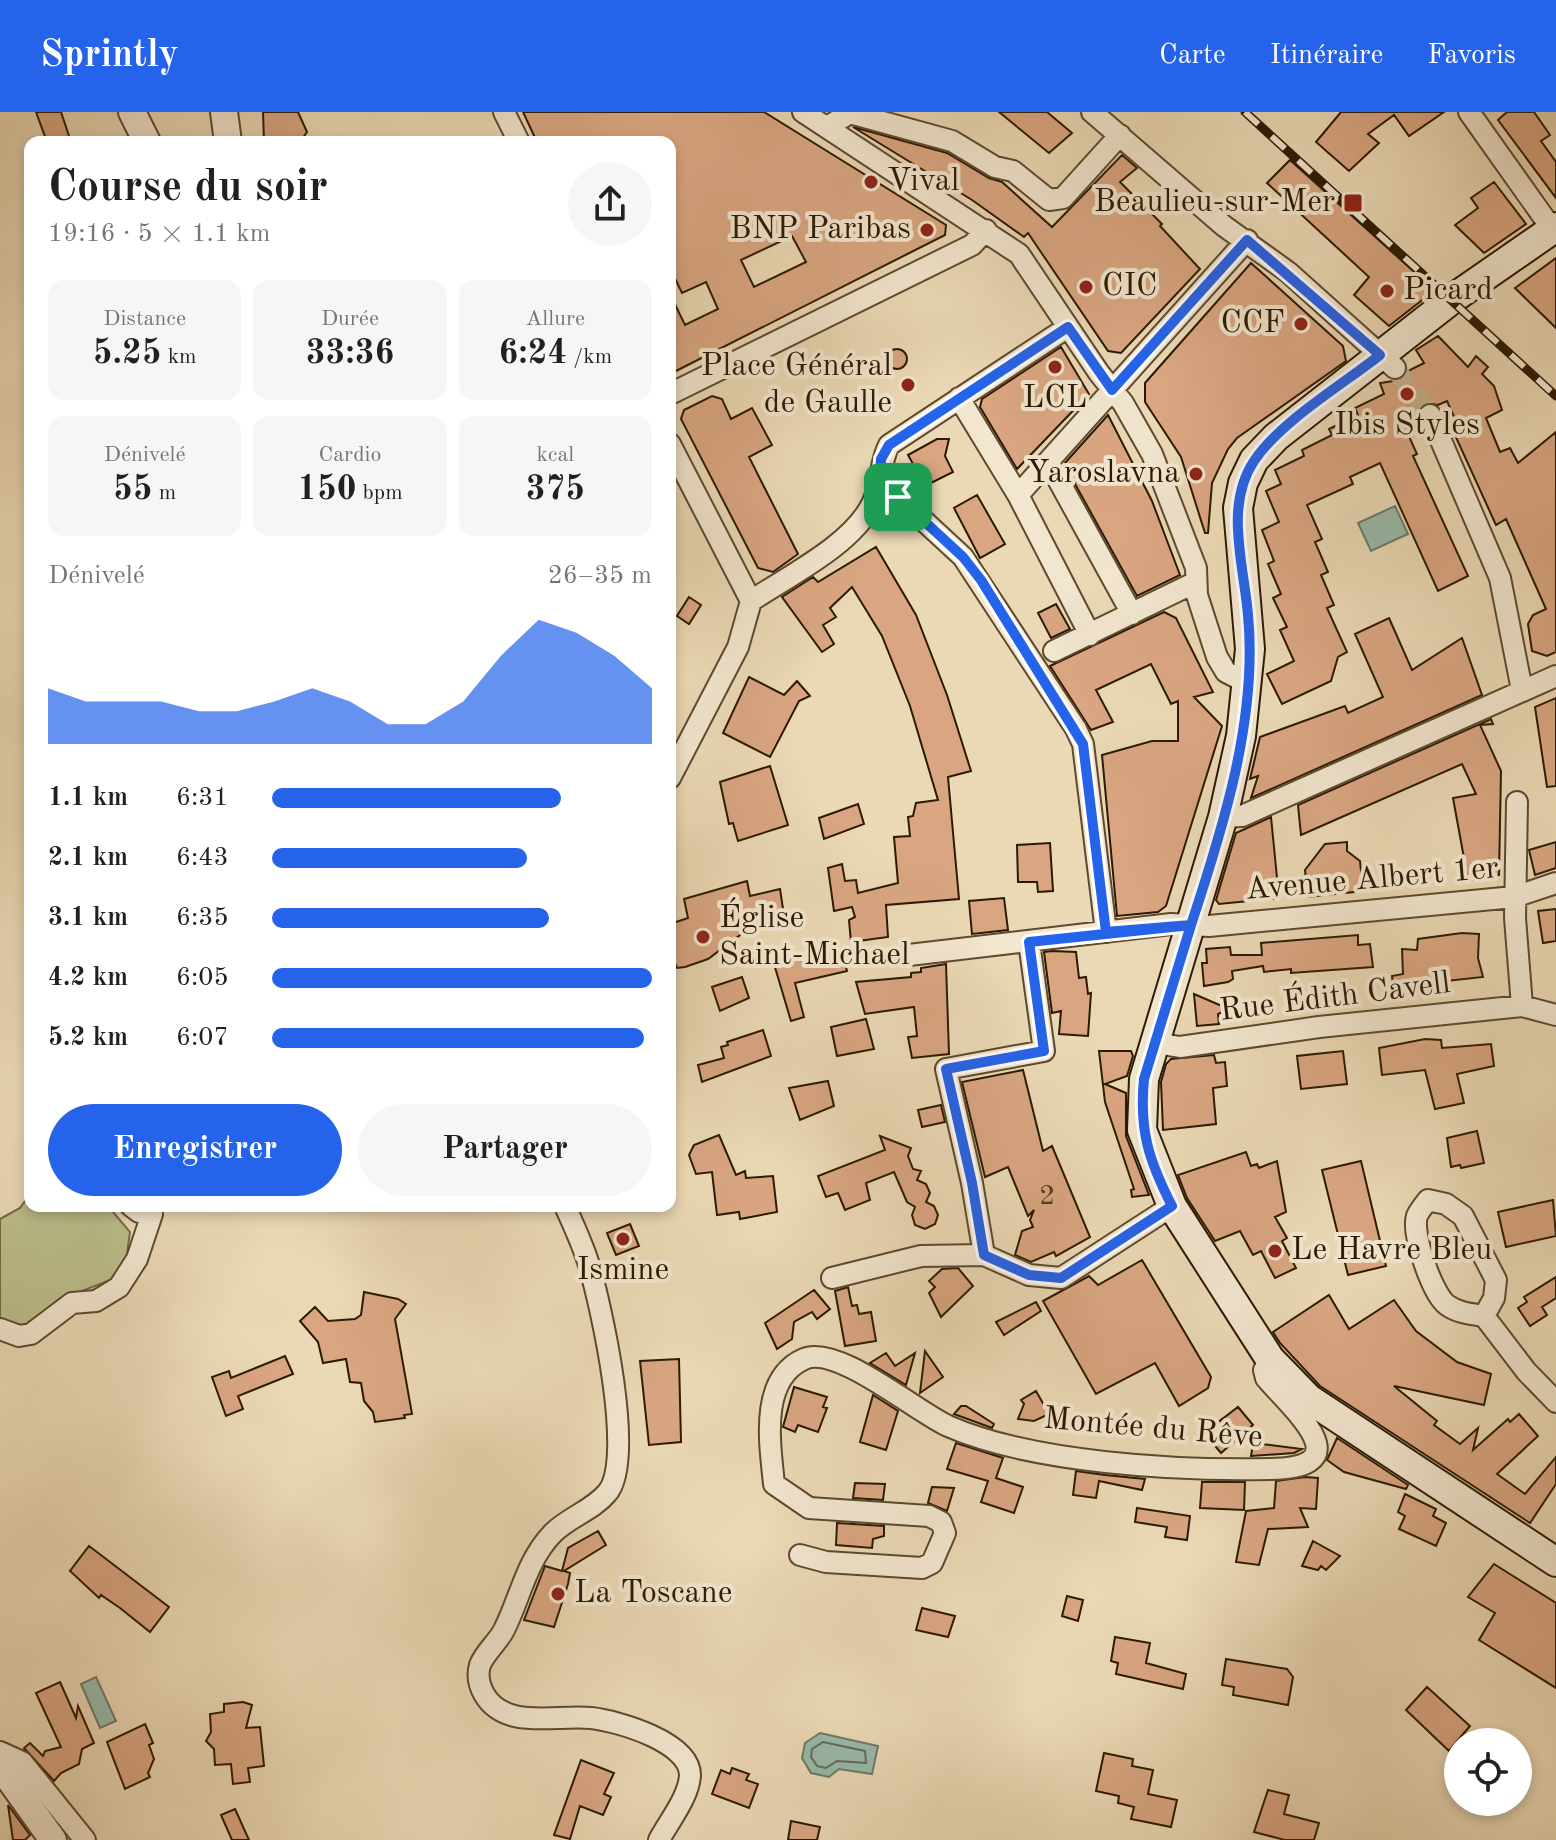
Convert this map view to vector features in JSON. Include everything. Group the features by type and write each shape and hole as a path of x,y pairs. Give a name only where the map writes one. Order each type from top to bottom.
{"main road":[{"path":"1554,228 1478,281 1388,362 1276,437 1254,460 1243,483 1238,532 1248,615 1249,684 1223,817 1144,1079 1142,1130 1147,1152 1172,1206 1270,1359 1309,1399 1556,1562"}],"street":[{"path":"132,112 144,136"},
{"path":"224,112 227,136"},
{"path":"504,112 516,136"},
{"path":"803,112 1019,254 1152,454 1196,568 1196,582 1217,657 1226,672 1249,684"},
{"path":"1092,112 1388,362"},
{"path":"1469,112 1554,228"},
{"path":"827,127 850,113 952,141 995,167 1013,171 1049,200 1063,198 1120,135"},
{"path":"676,391 972,245 986,230"},
{"path":"1018,495 1247,240"},
{"path":"676,766 738,647 751,601 853,532 880,488 881,459 889,445 1068,327"},
{"path":"959,398 1018,495 1090,635"},
{"path":"1430,415 1500,578 1522,690"},
{"path":"676,456 751,601"},
{"path":"1049,463 1132,614"},
{"path":"880,488 898,497 963,557 1076,729 1083,744 1106,932"},
{"path":"1054,651 1196,582"},
{"path":"1223,817 1242,816 1556,676"},
{"path":"1517,802 1514,897 1522,1006 1556,1015"},
{"name":"Avenue Albert 1er","path":"909,955 1106,932 1209,926 1514,897 1556,883"},
{"path":"984,1255 972,1183 946,1069 1044,1051 1029,942"},
{"name":"Rue Édith Cavell","path":"1155,1043 1180,1047 1319,1027 1522,1006"},
{"path":"1484,1316 1494,1298 1496,1280 1463,1216 1446,1204 1428,1200 1417,1215 1415,1232 1425,1265 1444,1304 1463,1313 1484,1316 1526,1371 1556,1402"},
{"path":"832,1278 921,1256 984,1255 1029,1275 1061,1278 1172,1206"},
{"path":"0,1329 19,1336 31,1334 72,1303 96,1301 119,1287 137,1259 156,1212"},
{"path":"567,1212 588,1262 615,1384 619,1468 607,1494 554,1533 527,1568 503,1633 481,1663 480,1686 488,1700 501,1711 531,1719 592,1718 660,1739 675,1748 690,1771 688,1788 659,1840"},
{"name":"Montée du Rêve","path":"800,1555 826,1562 922,1568 932,1563 945,1533 941,1522 929,1516 809,1508 774,1484 768,1423 784,1372 806,1357 830,1356 949,1426 1048,1455 1222,1470 1297,1469 1308,1463 1315,1453 1316,1440 1312,1428 1266,1378 1264,1370 1270,1359"},
{"path":"0,1752 22,1762 85,1840"},
{"path":"0,1766 53,1840"}],"green space":[{"path":"24,1202 24,1212 113,1212 130,1232 125,1268 118,1277 64,1298 20,1328 0,1320 0,1219"}],"water":[{"path":"1395,506 1408,534 1371,551 1358,523"},
{"path":"96,1677 116,1721 100,1728 81,1684"},
{"path":"820,1733 878,1746 872,1774 839,1769 829,1777 811,1773 802,1758 805,1743"}],"building":[{"path":"36,112 61,112 69,136 45,136"},
{"path":"263,112 298,112 307,132 304,136 264,136"},
{"path":"523,112 764,112 946,225 945,235 676,371 676,306 685,325 718,309 706,282 682,293 676,280 676,136 534,136","holes":["792,236 806,262 754,287 741,260"]},
{"path":"999,112 1047,112 1072,133 1049,153"},
{"path":"1341,112 1444,112 1409,136 1394,115 1368,134 1379,143 1349,171 1316,142"},
{"path":"1507,112 1534,112 1550,135 1541,141 1556,162 1556,198 1498,120"},
{"path":"853,127 947,153 989,178 1002,182 1052,227 1122,155 1137,168 1120,182 1162,224 1160,226 1200,269 1121,353 1108,351 1028,233 1024,237 972,200"},
{"path":"1290,160 1432,288 1426,297 1389,326 1354,295 1369,277 1267,183"},
{"path":"1494,182 1526,224 1484,253 1455,225 1478,208 1471,198"},
{"path":"1556,258 1556,328 1515,288"},
{"path":"1251,263 1343,346 1346,361 1237,438 1228,449 1212,483 1208,533 1205,533 1181,457 1145,402 1145,383"},
{"path":"1438,336 1468,367 1476,356 1488,367 1482,374 1494,386 1502,410 1486,418 1500,452 1510,448 1518,463 1556,432 1556,652 1547,656 1532,651 1528,624 1533,615 1546,609 1506,519 1496,525 1454,433 1460,430 1447,401 1438,405 1426,403 1417,414 1402,421 1417,454 1413,456 1468,576 1438,591 1380,463 1350,477 1353,484 1307,505 1322,539 1315,542 1328,572 1321,575 1334,605 1327,608 1347,652 1338,657 1331,681 1282,704 1267,674 1294,661 1280,630 1287,627 1273,598 1281,594 1268,564 1274,561 1262,530 1279,522 1266,491 1281,484 1275,470 1304,456 1302,450 1332,435 1329,429 1358,415 1355,408 1384,394 1380,383 1400,380 1408,371 1424,363 1416,350"},
{"path":"1061,347 1089,394 1017,469 980,407 982,399"},
{"path":"897,349 904,352 907,359 904,366 897,369 890,366 887,359 890,352"},
{"path":"712,396 722,399 731,419 752,408 772,445 749,457 798,554 773,572 758,568 681,419 684,410"},
{"path":"1108,415 1152,501 1180,575 1137,596 1064,464"},
{"path":"937,439 949,439 945,456 953,472 925,486 908,455"},
{"path":"977,495 1005,544 980,558 954,508"},
{"path":"876,547 916,615 947,695 971,771 948,777 959,899 886,905 888,937 851,942 849,920 855,917 852,907 834,911 828,868 842,864 845,881 856,880 858,893 898,883 894,837 910,836 908,817 913,816 916,803 938,800 910,706 882,636 852,587 830,608 836,617 823,625 834,644 822,652 782,597 813,577 818,582"},
{"path":"689,597 701,605 689,624 677,616"},
{"path":"1056,604 1070,629 1051,638 1038,613"},
{"path":"1164,612 1176,618 1213,692 1194,697 1222,726 1166,906 1158,912 1117,916 1102,755 1152,741 1178,741 1178,701 1171,704 1151,664 1096,690 1113,722 1091,730 1050,666"},
{"path":"1389,618 1412,670 1462,638 1482,695 1251,798 1258,776 1250,779 1260,737 1345,706 1348,713 1383,697 1355,634"},
{"path":"749,677 784,695 797,681 810,696 799,701 770,757 723,733"},
{"path":"1556,698 1556,786 1547,787 1535,707"},
{"path":"1491,719 1493,724 1480,725 1501,771 1499,875 1468,880 1453,798 1476,794 1462,764 1301,835 1298,805"},
{"path":"770,766 788,825 738,841 733,823 729,824 720,782"},
{"path":"858,804 864,824 824,839 819,818"},
{"path":"1271,817 1279,898 1219,904 1216,900 1236,833"},
{"path":"1347,842 1347,851 1360,861 1363,891 1308,897 1305,870 1325,844"},
{"path":"1556,842 1556,868 1535,875 1529,850"},
{"path":"1050,843 1053,891 1038,892 1037,882 1018,882 1017,845"},
{"path":"747,881 750,896 780,889 785,922 751,927 708,959 677,968 676,922 688,918 684,899"},
{"path":"1004,898 1008,930 972,934 969,901"},
{"path":"1556,909 1556,941 1543,943 1538,911"},
{"path":"1479,934 1478,958 1483,977 1437,982 1394,994 1392,976 1403,974 1402,949 1417,950 1418,939"},
{"path":"1358,935 1358,945 1370,944 1373,967 1291,973 1291,969 1264,972 1263,966 1232,971 1233,979 1228,982 1204,986 1202,963 1207,963 1206,949 1230,947 1231,955 1262,955 1261,943"},
{"path":"855,951 859,963 846,967 847,971 795,983 804,1017 791,1021 774,964 801,956 803,964"},
{"path":"1044,952 1076,952 1079,978 1086,977 1088,994 1091,993 1088,1036 1059,1034 1061,1011 1052,1013"},
{"path":"946,964 949,1054 912,1058 908,1037 917,1036 914,1007 865,1014 856,982 911,977 911,973 921,972 921,968"},
{"path":"742,977 749,998 720,1011 712,987"},
{"path":"1194,994 1229,1009 1218,1014 1219,1024 1197,1026"},
{"path":"866,1019 874,1049 837,1056 831,1027"},
{"path":"763,1030 771,1056 702,1082 698,1065 724,1058 721,1047 728,1045 727,1042"},
{"path":"1425,1039 1441,1040 1442,1048 1491,1044 1494,1066 1457,1074 1464,1103 1435,1109 1425,1070 1382,1075 1379,1048"},
{"path":"1099,1051 1131,1051 1133,1056 1127,1076 1105,1084 1126,1093 1126,1136 1149,1195 1132,1197 1131,1190 1134,1189 1105,1102"},
{"path":"1343,1051 1347,1084 1301,1089 1297,1056"},
{"path":"1214,1055 1216,1063 1225,1062 1227,1086 1213,1088 1216,1124 1163,1130 1161,1082 1166,1064 1171,1059"},
{"path":"1023,1070 1043,1151 1052,1146 1090,1237 1056,1256 1054,1252 1031,1262 1015,1255 1022,1231 1033,1227 1030,1220 1034,1210 1028,1216 1008,1167 985,1177 962,1082"},
{"path":"828,1081 834,1106 800,1120 789,1088"},
{"path":"941,1105 945,1122 922,1127 918,1110"},
{"path":"1477,1131 1484,1163 1451,1167 1447,1138"},
{"path":"719,1135 736,1175 745,1171 746,1178 773,1176 777,1212 740,1219 739,1212 717,1215 712,1172 696,1174 689,1155 694,1145"},
{"path":"880,1136 911,1148 908,1156 913,1169 921,1171 917,1180 926,1184 930,1193 926,1202 934,1206 938,1215 935,1224 925,1229 915,1225 912,1215 915,1207 907,1202 894,1172 866,1183 870,1200 845,1210 838,1193 826,1197 818,1176 885,1150"},
{"path":"1246,1152 1251,1166 1257,1164 1259,1168 1277,1161 1286,1212 1275,1217 1287,1238 1282,1241 1296,1268 1275,1278 1261,1251 1253,1255 1240,1231 1215,1241 1187,1198 1178,1175"},
{"path":"1361,1161 1386,1266 1348,1275 1322,1170"},
{"path":"1553,1200 1556,1236 1506,1247 1498,1212"},
{"name":"Ismine","path":"630,1224 639,1246 616,1255 607,1233"},
{"path":"1142,1260 1211,1377 1208,1388 1179,1406 1155,1363 1096,1394 1043,1301 1089,1276 1098,1285"},
{"path":"958,1268 973,1286 941,1317 929,1293 935,1287 929,1281 942,1269"},
{"path":"1556,1277 1556,1298 1542,1307 1547,1315 1530,1326 1518,1308 1527,1302 1524,1297"},
{"path":"848,1287 852,1306 857,1305 859,1314 871,1312 876,1341 845,1346 835,1291"},
{"path":"814,1290 830,1309 817,1319 812,1312 794,1322 792,1339 777,1349 765,1323"},
{"path":"364,1292 398,1299 406,1304 395,1319 412,1414 404,1415 405,1418 375,1422 373,1412 364,1401 361,1383 350,1382 346,1359 323,1363 318,1342 300,1321 315,1307 328,1321 355,1319 361,1315"},
{"path":"1329,1295 1349,1329 1394,1300 1416,1331 1457,1362 1491,1374 1484,1405 1394,1386 1437,1421 1434,1425 1460,1444 1478,1428 1473,1450 1508,1419 1510,1422 1519,1414 1538,1436 1497,1474 1525,1494 1556,1457 1556,1484 1530,1523 1320,1386 1280,1343 1273,1332"},
{"path":"1036,1302 1041,1311 1004,1335 996,1322"},
{"path":"925,1351 943,1377 920,1393"},
{"path":"886,1353 895,1366 915,1353 906,1385 870,1363"},
{"path":"285,1356 293,1374 238,1396 243,1409 226,1416 212,1377 229,1371 231,1378"},
{"path":"679,1359 681,1442 649,1445 640,1361"},
{"path":"794,1387 827,1397 823,1407 827,1408 818,1432 798,1425 795,1432 783,1427"},
{"path":"1036,1391 1049,1414 1034,1421 1018,1419 1024,1404 1021,1400"},
{"path":"873,1395 898,1411 886,1450 860,1442"},
{"path":"961,1406 994,1424 992,1428 954,1414"},
{"path":"1238,1407 1253,1425 1221,1453 1204,1433"},
{"path":"1337,1438 1408,1485 1406,1489 1344,1472 1327,1460"},
{"path":"956,1443 1003,1458 996,1478 1023,1487 1014,1513 981,1502 988,1481 947,1469"},
{"path":"1253,1443 1302,1449 1294,1453 1251,1456"},
{"path":"1076,1471 1145,1479 1142,1490 1099,1481 1096,1498 1073,1495"},
{"path":"1318,1478 1316,1509 1300,1508 1308,1527 1268,1529 1259,1565 1236,1562 1246,1511 1274,1508 1276,1481"},
{"path":"1202,1482 1245,1482 1244,1510 1200,1508"},
{"path":"855,1483 885,1484 883,1500 853,1498"},
{"path":"932,1487 954,1488 947,1511 928,1503"},
{"path":"1405,1494 1436,1509 1433,1516 1446,1523 1436,1546 1399,1529 1405,1516 1398,1512"},
{"path":"1137,1508 1190,1516 1187,1540 1165,1537 1167,1527 1135,1522"},
{"path":"837,1523 884,1526 884,1536 873,1539 872,1548 836,1545"},
{"path":"598,1531 606,1545 564,1571 570,1573 554,1627 524,1620 545,1566 562,1571 568,1548"},
{"path":"1313,1541 1340,1556 1326,1570 1321,1566 1318,1570 1302,1566"},
{"path":"89,1546 169,1607 150,1632 101,1595 99,1598 70,1571"},
{"path":"1494,1564 1556,1603 1556,1688 1479,1640 1495,1613 1468,1597"},
{"path":"1067,1596 1083,1600 1078,1621 1062,1616"},
{"path":"922,1608 955,1616 948,1637 916,1630"},
{"path":"1115,1637 1150,1643 1146,1663 1186,1674 1183,1689 1116,1674 1118,1663 1111,1661"},
{"path":"1226,1659 1287,1669 1293,1677 1288,1705 1233,1695 1234,1687 1222,1685"},
{"path":"60,1682 76,1718 78,1706 94,1743 82,1749 79,1764 61,1773 54,1781 24,1748 30,1743 43,1756 45,1751 61,1747 36,1693"},
{"path":"1427,1687 1470,1726 1444,1728 1444,1746 1406,1710"},
{"path":"243,1702 252,1705 246,1728 260,1727 264,1766 248,1768 250,1782 233,1784 231,1764 215,1765 214,1749 206,1741 211,1732 210,1714 224,1712 224,1704"},
{"path":"145,1724 153,1743 149,1745 154,1759 148,1773 150,1777 125,1789 107,1742"},
{"path":"1104,1753 1133,1759 1132,1766 1153,1770 1148,1794 1177,1800 1171,1827 1131,1819 1134,1807 1118,1803 1119,1796 1096,1791"},
{"path":"581,1760 614,1773 604,1794 611,1797 603,1815 580,1806 570,1839 554,1835"},
{"path":"732,1768 749,1774 746,1780 758,1784 749,1808 712,1794 721,1770 730,1774"},
{"path":"1268,1790 1289,1795 1284,1814 1319,1823 1314,1840 1285,1840 1254,1832"},
{"path":"8,1805 30,1835 25,1840 13,1840"},
{"path":"235,1809 249,1840 232,1840 221,1815"},
{"path":"791,1821 820,1827 817,1840 788,1840"}],"tunnel":[{"path":"1395,368 1430,415"}],"railway":[{"path":"1245,112 1556,396"}],"place":[{"name":"Vival","path":"871,182"},
{"name":"Beaulieu-sur-Mer","path":"1353,203"},
{"name":"BNP Paribas","path":"927,230"},
{"name":"CIC","path":"1086,287"},
{"name":"Picard","path":"1387,291"},
{"name":"CCF","path":"1301,324"},
{"name":"LCL","path":"1055,367"},
{"name":"Place Général de Gaulle","path":"908,385"},
{"name":"Ibis Styles","path":"1407,394"},
{"name":"Yaroslavna","path":"1196,474"},
{"name":"Église Saint-Michael","path":"703,937"},
{"name":"Ismine","path":"623,1239"},
{"name":"Le Havre Bleu","path":"1275,1251"},
{"name":"La Toscane","path":"558,1594"}],"route":[{"path":"898,497 880,488 881,459 889,445 1068,327 1112,390 1247,240 1288,272 1380,355 1276,437 1254,460 1243,483 1238,508 1238,532 1248,615 1249,684 1223,817 1191,925 1171,924 1029,942 1044,1051 946,1069 972,1183 984,1255 1029,1275 1061,1278 1172,1206 1147,1152 1142,1130 1142,1103 1144,1079 1191,925 1171,924 1106,932 1083,744 1076,729 1029,661 981,580 963,557 898,497"}]}
